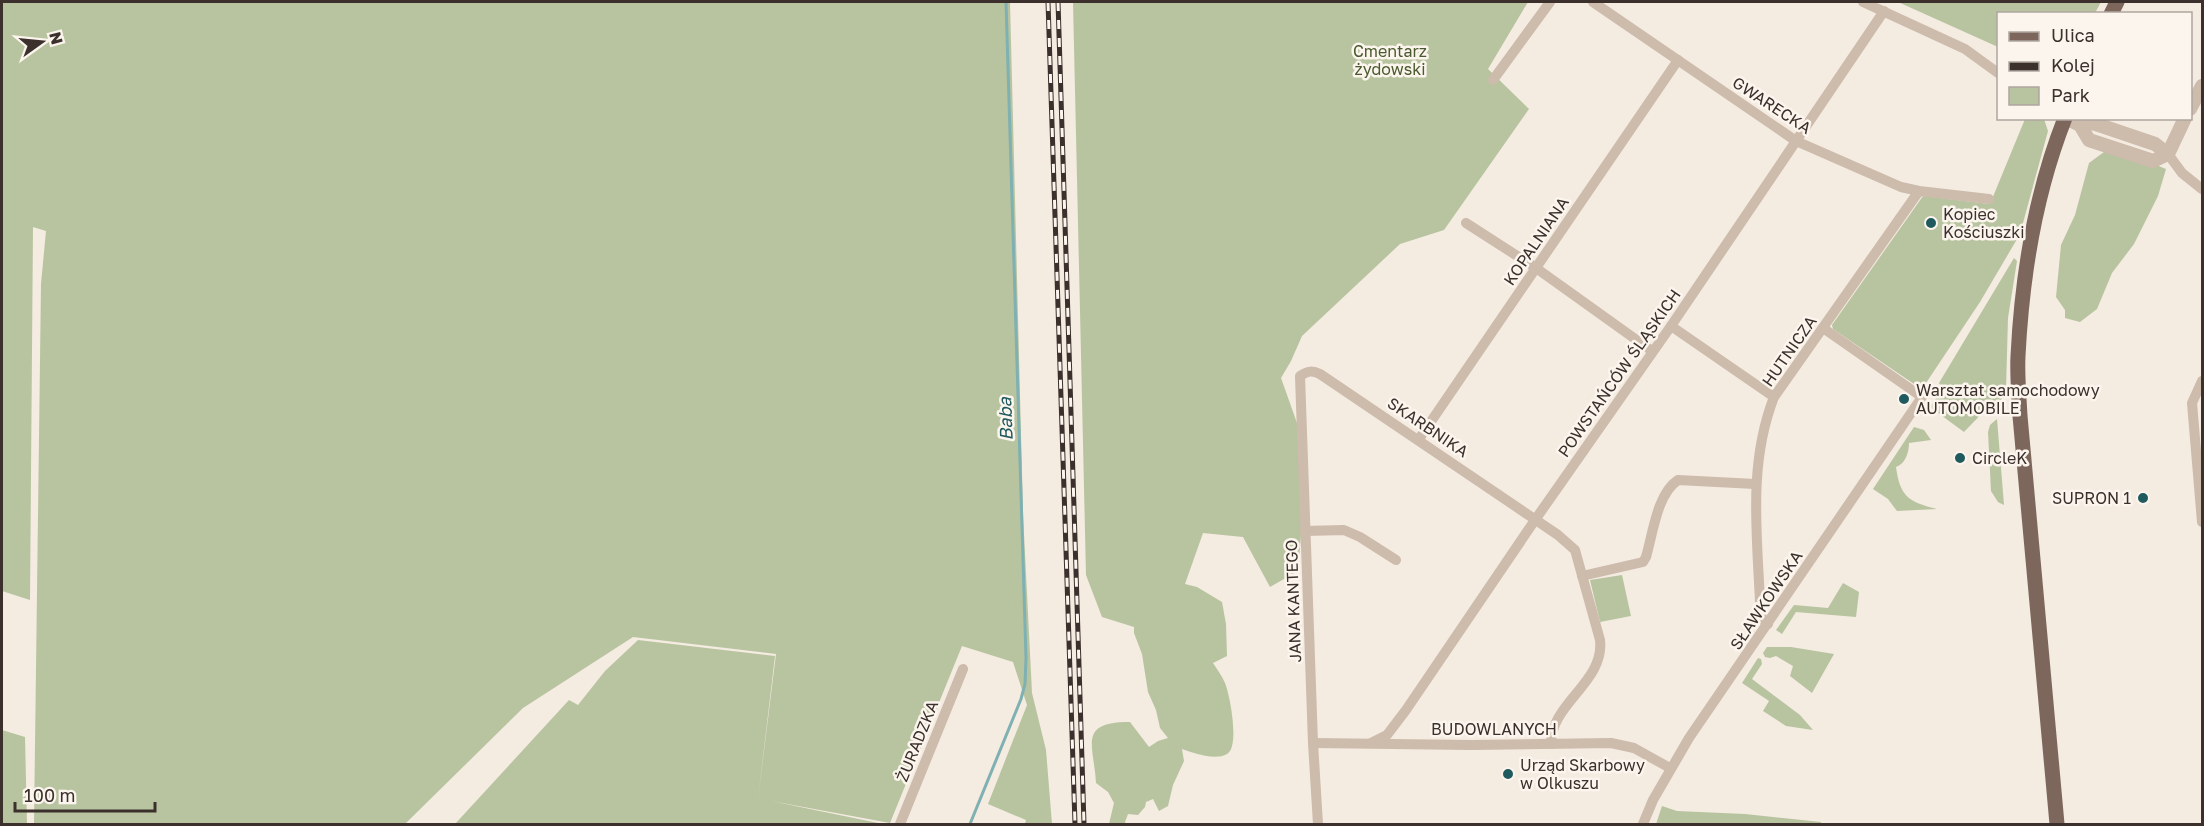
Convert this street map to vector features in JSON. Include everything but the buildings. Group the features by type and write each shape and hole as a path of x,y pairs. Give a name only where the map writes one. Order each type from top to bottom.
{"main road":[{"path":"2057,825 2020,416 2018,357 2028,247 2052,155 2064,120"}],"street":[{"path":"1493,80 1550,2"},
{"name":"GWARECKA","path":"1593,2 1796,141 1901,187 1989,199"},
{"path":"1863,2 1965,49 1997,71"},
{"name":"POWSTAŃCÓW ŚLĄSKICH","path":"1371,743 1387,735 1395,725 1671,326 1884,11"},
{"name":"KOPALNIANA","path":"1419,439 1678,60"},
{"path":"2192,105 2202,86"},
{"path":"2069,120 2080,125 2093,123 2156,144 2168,154 2182,173 2202,189"},
{"path":"2168,154 2184,120"},
{"name":"HUTNICZA","path":"1768,624 1762,619 1760,602 1755,484 1766,418 1774,398 1919,191"},
{"path":"1466,223 1536,268 1652,351"},
{"path":"1671,326 1774,398"},
{"name":"SŁAWKOWSKA","path":"1643,825 1670,768 1922,397 1823,328"},
{"name":"SKARBNIKA","path":"1300,376 1313,371 1320,374 1419,439 1575,550 1602,652 1594,670 1553,726 1551,744"},
{"name":"JANA KANTEGO","path":"1300,376 1318,825"},
{"path":"2202,381 2192,403 2202,522"},
{"path":"1582,576 1643,562 1647,557 1663,496 1669,486 1678,480 1755,484"},
{"path":"1305,531 1344,530 1360,537 1396,560"},
{"name":"ŻURADZKA","path":"900,825 963,669"},
{"name":"BUDOWLANYCH","path":"1313,742 1622,745 1634,748 1670,768"}],"green space":[{"path":"2,2 1010,2 1023,514 1032,693 1046,750 1052,824 1025,824 1026,820 988,804 1027,705 1013,662 962,646 890,823 771,801 883,824 455,824 569,700 578,705 605,671 638,640 775,656 758,799 776,654 633,637 523,708 405,824 34,824 41,284 46,231 33,227 30,600 2,591"},
{"name":"Cmentarz żydowski","path":"1073,2 1528,2 1488,69 1529,109 1444,230 1400,244 1302,336 1281,378 1297,423 1302,523 1298,571 1270,587 1243,537 1203,533 1185,584 1197,587 1222,602 1226,624 1227,656 1213,663 1225,683 1229,698 1233,720 1231,749 1227,754 1217,757 1204,756 1182,749 1184,761 1173,785 1168,806 1159,811 1153,799 1146,802 1138,815 1128,814 1126,824 1109,824 1114,803 1108,792 1096,783 1092,747 1095,731 1113,723 1130,722 1149,747 1168,738 1160,728 1156,710 1148,692 1142,654 1134,627 1102,617 1086,575"},
{"path":"1898,2 2101,2 2096,12 1997,12 1997,47"},
{"path":"2025,120 2044,120 2048,131 2020,234 1980,302 1926,383 1917,386 1833,329 1832,325 1923,196 1990,204"},
{"path":"2104,152 2124,152 2166,169 2158,196 2134,244 2112,273 2097,309 2080,322 2065,318 2065,310 2056,297 2061,245 2075,215 2089,163"},
{"path":"2014,258 2017,261 2008,318 2005,395 1994,408 1989,406 1964,432 1930,407 1943,388 1939,383"},
{"path":"1997,419 2004,505 1998,502 1991,491 1988,432 1990,425"},
{"path":"1914,427 1924,430 1931,440 1909,443 1906,458 1896,467 1900,485 1903,492 1913,501 1937,509 1897,511 1888,499 1873,489"},
{"path":"1622,575 1631,616 1600,622 1590,580"},
{"path":"1843,583 1859,592 1856,617 1796,612 1782,634 1776,630 1794,605 1828,608"},
{"path":"1767,647 1791,647 1834,654 1812,693 1790,676 1793,666 1776,656 1765,657 1763,653"},
{"path":"1758,658 1761,659 1762,664 1752,679 1800,715 1813,730 1786,726 1763,711 1769,701 1742,683"},
{"path":"2,730 25,737 27,824 2,824"},
{"path":"1662,806 1677,811 1745,814 1821,822 1821,824 1656,824"}],"waterway":[{"name":"Baba","path":"970,824 1025,684 1006,2"}],"railway":[{"path":"1048,2 1075,824"},
{"path":"1058,2 1084,824"}],"place":[{"name":"Kopiec Kościuszki","path":"1931,223"},
{"name":"Warsztat samochodowy AUTOMOBILE","path":"1904,399"},
{"name":"CircleK","path":"1960,458"},
{"name":"SUPRON 1","path":"2143,498"},
{"name":"Urząd Skarbowy w Olkuszu","path":"1508,774"}]}
